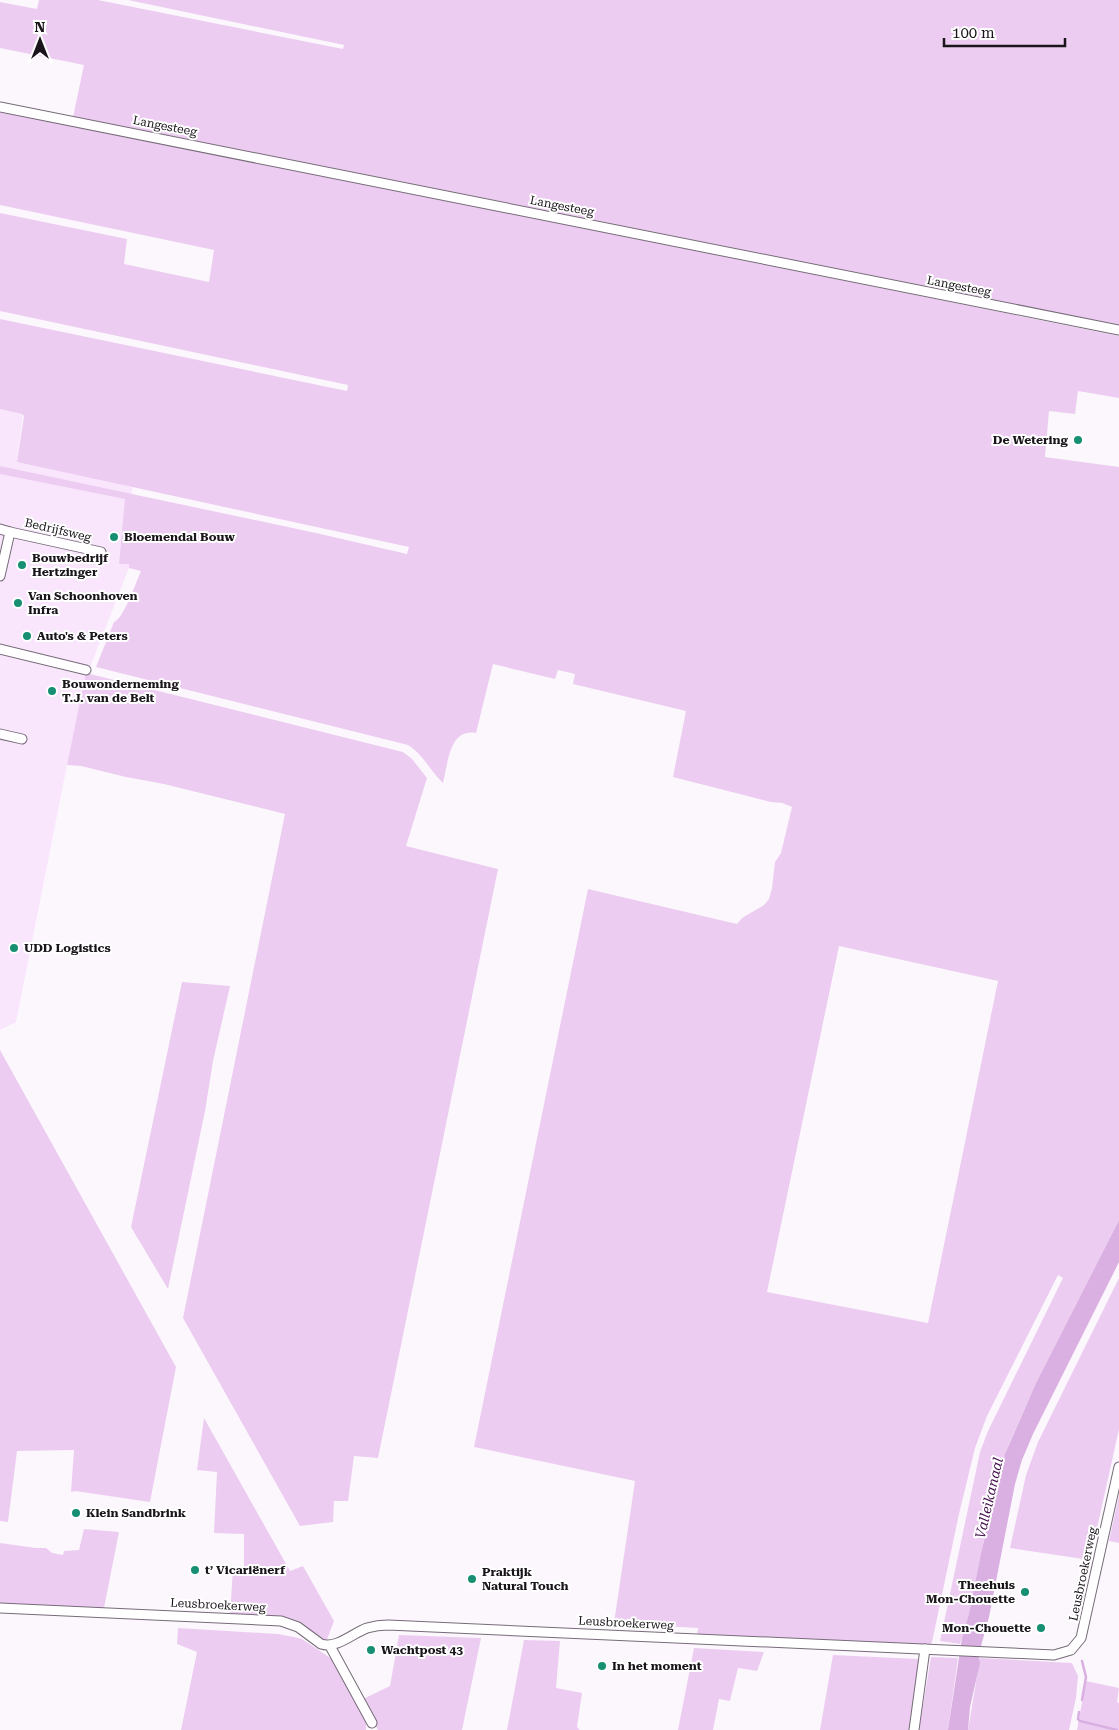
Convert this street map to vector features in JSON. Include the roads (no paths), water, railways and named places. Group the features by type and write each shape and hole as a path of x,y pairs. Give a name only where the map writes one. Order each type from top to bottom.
{"street":[{"name":"Langesteeg","path":"0,107 1119,330"},
{"name":"Bedrijfsweg","path":"0,529 101,552"},
{"name":"Bedrijfsweg","path":"0,576 10,532"},
{"path":"0,649 86,670"},
{"path":"0,734 22,739"},
{"name":"Leusbroekerweg","path":"0,1608 281,1621 298,1627 322,1644 330,1646 366,1628 388,1625 1054,1654 1071,1650 1081,1638 1119,1467"},
{"path":"330,1646 372,1723"},
{"path":"914,1730 925,1649"}],"waterway":[{"path":"1082,1661 1086,1677 1082,1700"},
{"path":"1079,1712 1078,1719 1080,1721 1117,1730"}],"place":[{"name":"De Wetering","path":"1078,440"},
{"name":"Bloemendal Bouw","path":"114,537"},
{"name":"Bouwbedrijf Hertzinger","path":"22,565"},
{"name":"Van Schoonhoven Infra","path":"18,603"},
{"name":"Auto's & Peters","path":"27,636"},
{"name":"Bouwonderneming T.J. van de Belt","path":"52,691"},
{"name":"UDD Logistics","path":"14,948"},
{"name":"Klein Sandbrink","path":"76,1513"},
{"name":"t’ Vicariënerf","path":"195,1570"},
{"name":"Praktijk Natural Touch","path":"472,1579"},
{"name":"Theehuis Mon-Chouette","path":"1025,1592"},
{"name":"Mon-Chouette","path":"1041,1628"},
{"name":"Wachtpost 43","path":"371,1650"},
{"name":"In het moment","path":"602,1666"}],"water label":[{"name":"Valleikanaal","path":"989,1498"}]}
